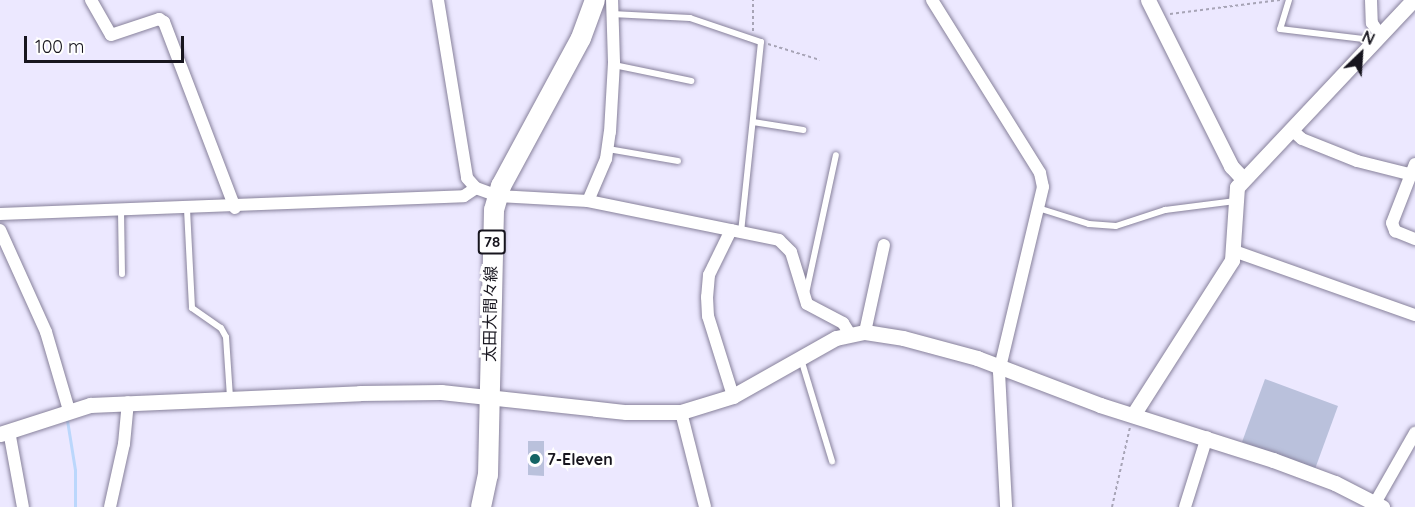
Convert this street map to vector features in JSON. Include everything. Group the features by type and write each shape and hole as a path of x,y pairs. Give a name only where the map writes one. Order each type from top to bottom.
{"main road":[{"name":"太田大間々線","path":"482,507 488,485 492,224 498,196 581,38 596,0"}],"street":[{"path":"91,0 111,35 159,19 164,22 235,208"},
{"path":"438,0 467,178 476,188 498,196 588,201 736,230 783,242 791,252 805,299 811,309 843,323 857,333 934,345 1000,366 1132,418 1207,437 1335,483 1379,505 1415,432"},
{"path":"588,201 608,149 614,65 612,0"},
{"path":"932,0 1040,173 1043,187 1000,366 1006,507"},
{"path":"1148,0 1231,166 1243,179"},
{"path":"1371,0 1372,23 1376,39"},
{"path":"1132,418 1234,251 1237,187 1413,0"},
{"path":"1292,130 1302,139 1357,161 1412,169 1392,226 1398,233 1415,239"},
{"path":"0,214 235,208 464,196 476,188"},
{"path":"0,230 46,332 69,410"},
{"path":"733,396 708,316 707,297 709,274 736,230"},
{"path":"857,333 884,245"},
{"path":"1234,251 1415,315"},
{"path":"24,507 5,433 69,410 128,402 424,392 489,396 626,412 681,412 733,396 800,357 857,333"},
{"path":"110,507 124,444 128,402"},
{"path":"681,412 705,507"},
{"path":"1185,507 1207,437"}],"lane":[{"path":"1288,0 1280,29 1376,39"},
{"path":"612,14 690,18 757,41 753,122 736,230"},
{"path":"614,65 691,81"},
{"path":"753,122 803,130"},
{"path":"608,149 678,161"},
{"path":"805,299 836,155"},
{"path":"1038,208 1089,224 1116,226 1165,210 1235,201"},
{"path":"187,209 192,308 222,328 226,337 230,398"},
{"path":"121,210 122,274"},
{"path":"800,357 832,461"}],"path":[{"path":"753,0 757,41 820,60"},
{"path":"1158,17 1280,0"},
{"path":"1112,507 1132,418"}],"building":[{"path":"1265,379 1338,406 1315,469 1242,442"},
{"path":"528,441 544,441 544,476 528,475"}],"waterway":[{"path":"67,420 75,470 75,507"}],"place":[{"name":"7-Eleven","path":"535,459"}]}
